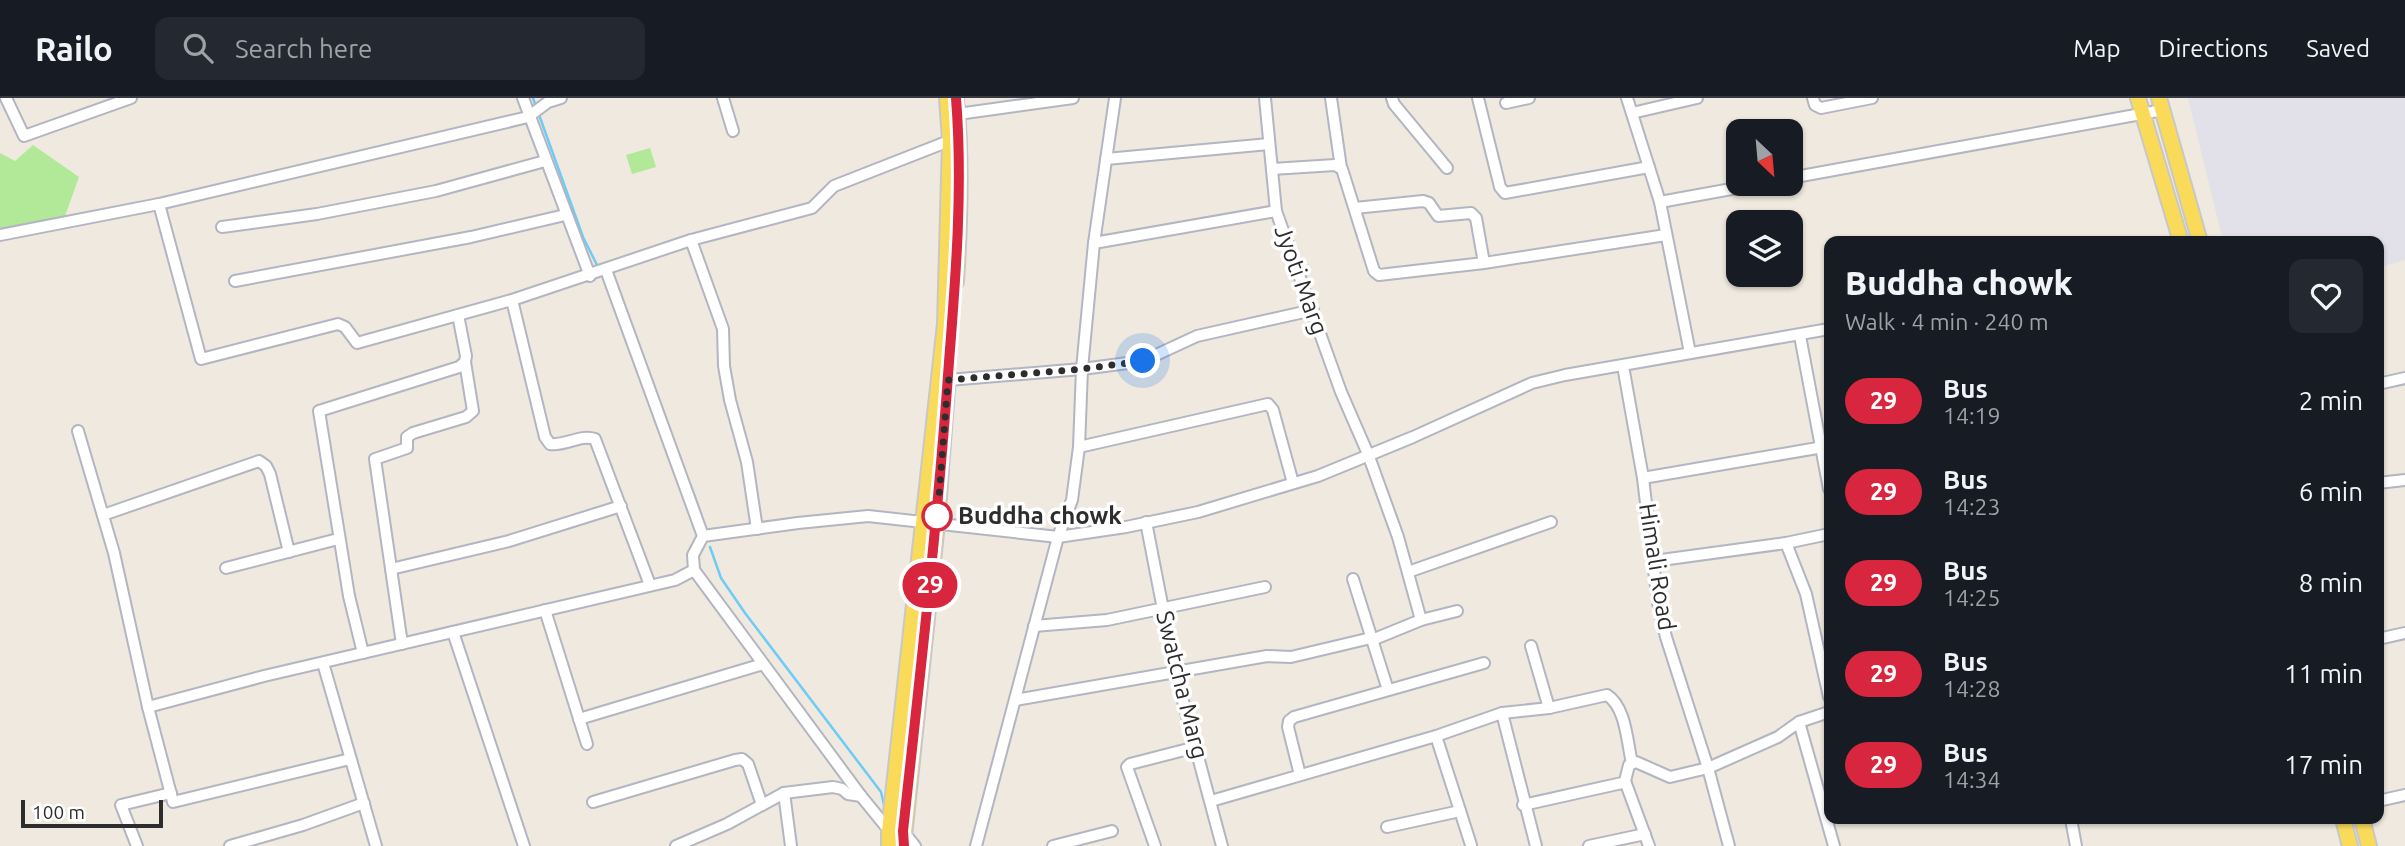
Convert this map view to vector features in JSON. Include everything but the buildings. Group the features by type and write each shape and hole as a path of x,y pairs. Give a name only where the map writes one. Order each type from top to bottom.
{"main road":[{"path":"930,522 948,380 958,244 955,139 947,98"},
{"path":"889,846 899,838 930,522 958,114 956,98"},
{"path":"2138,98 2179,236"},
{"path":"2161,104 2198,236"},
{"path":"2344,824 2350,846"},
{"path":"2363,824 2369,846"}],"street":[{"path":"6,98 24,136 131,98"},
{"path":"523,98 590,276"},
{"path":"0,235 159,204 528,117 548,102 561,98"},
{"path":"723,98 733,131"},
{"path":"958,114 1073,98"},
{"path":"976,846 1058,537 1072,500 1079,447 1082,369 1094,243 1115,98"},
{"name":"Jyoti Marg","path":"1265,98 1276,211 1341,392 1368,454 1398,537 1421,620"},
{"path":"1331,98 1340,168 1347,178 1377,275 1485,263 1666,235"},
{"path":"1392,98 1394,104 1447,168"},
{"path":"1478,98 1500,187 1505,193 1649,167"},
{"path":"1507,103 1529,98"},
{"path":"1628,98 1660,202 1690,353"},
{"path":"1632,113 1697,98"},
{"path":"1812,98 1815,105 1821,108 1872,98"},
{"path":"1803,176 2143,114 2161,104"},
{"path":"159,204 201,359 338,324 345,327 357,344 513,300 691,240 812,208 834,186 955,139"},
{"path":"1106,159 1269,144"},
{"path":"222,227 317,214 436,191 545,161"},
{"path":"1272,169 1340,168"},
{"path":"1660,202 1726,190"},
{"path":"1355,208 1423,201 1429,204 1438,216 1471,213 1476,218 1485,263"},
{"path":"1094,243 1276,211"},
{"path":"235,281 471,237 565,215"},
{"path":"691,240 723,329 724,366 747,461 757,529"},
{"path":"606,270 702,536 693,555 694,570 861,796 899,838 915,846"},
{"path":"513,300 545,437 551,444 558,445 588,437 595,439 650,585"},
{"path":"948,380 1143,361 1197,336 1313,310"},
{"path":"402,644 375,459 407,448 407,437 413,433 466,417 473,411 458,315"},
{"path":"702,536 868,516 1058,537 1146,522 1198,512 1318,476 1532,383 1565,374 1824,330"},
{"path":"1643,478 1824,447 1800,335"},
{"path":"363,653 338,539 319,411 459,367 465,362"},
{"name":"Himali Road","path":"1623,366 1643,478 1658,603 1729,846"},
{"path":"2384,382 2405,378"},
{"path":"1079,447 1268,404 1273,410 1293,484"},
{"path":"78,431 114,554 173,802 350,760"},
{"path":"103,515 259,461 266,466 270,474 289,552"},
{"path":"2384,482 2405,480"},
{"path":"391,569 509,541 621,506"},
{"name":"Swatcha Marg","path":"1146,522 1175,671 1222,846"},
{"path":"1408,572 1551,522"},
{"path":"1654,561 1786,543 1824,535"},
{"path":"226,568 338,539"},
{"path":"1786,543 1806,594 1824,674"},
{"path":"149,707 363,653 674,580 694,570"},
{"path":"1353,579 1388,690"},
{"path":"1034,626 1107,620 1265,587"},
{"path":"545,610 587,744"},
{"path":"1015,700 1267,656 1291,656 1372,639 1421,620 1457,611"},
{"path":"453,632 524,846"},
{"path":"2384,638 2405,633"},
{"path":"1531,646 1549,708"},
{"path":"323,663 376,846"},
{"path":"1300,775 1288,727 1291,719 1484,663"},
{"path":"579,719 763,664"},
{"path":"1211,801 1436,736 1502,713 1549,708 1607,695 1615,700 1620,711 1632,763"},
{"path":"1502,713 1536,846"},
{"path":"1649,846 1625,781 1628,767 1632,763 1639,762 1670,777 1708,768 1777,737 1799,722 1824,714"},
{"path":"1799,722 1824,811"},
{"path":"1436,736 1471,845"},
{"path":"1155,846 1127,767 1196,747"},
{"path":"593,802 742,759 747,764 762,805"},
{"path":"1524,805 1618,785 1625,781"},
{"path":"676,846 727,824 784,793 833,787 861,796"},
{"path":"137,846 121,805 171,793"},
{"path":"784,793 791,846"},
{"path":"2384,800 2405,795"},
{"path":"230,846 303,825 364,803"},
{"path":"1387,827 1460,811"},
{"path":"1828,824 1834,846"},
{"path":"2072,824 2077,846"},
{"path":"1054,846 1112,831"},
{"path":"1589,846 1645,834"}],"shaded area":[{"path":"2188,98 2405,98 2405,260 2384,266 2384,236 2222,236"}],"green space":[{"path":"33,145 79,177 65,216 0,228 0,153 15,161"},
{"path":"650,148 656,167 632,174 626,155"}],"waterway":[{"path":"533,98 536,107"},
{"path":"538,112 583,237 599,269"},
{"path":"690,484 701,514"},
{"path":"710,547 721,578 881,792 885,809"}],"bus line":[{"name":"29","path":"904,846 903,831 937,523 958,244 960,137 956,98"}],"place":[{"name":"Buddha chowk","path":"937,516"}],"route":[{"path":"937,516 937,523 948,380 1143,361"}]}
